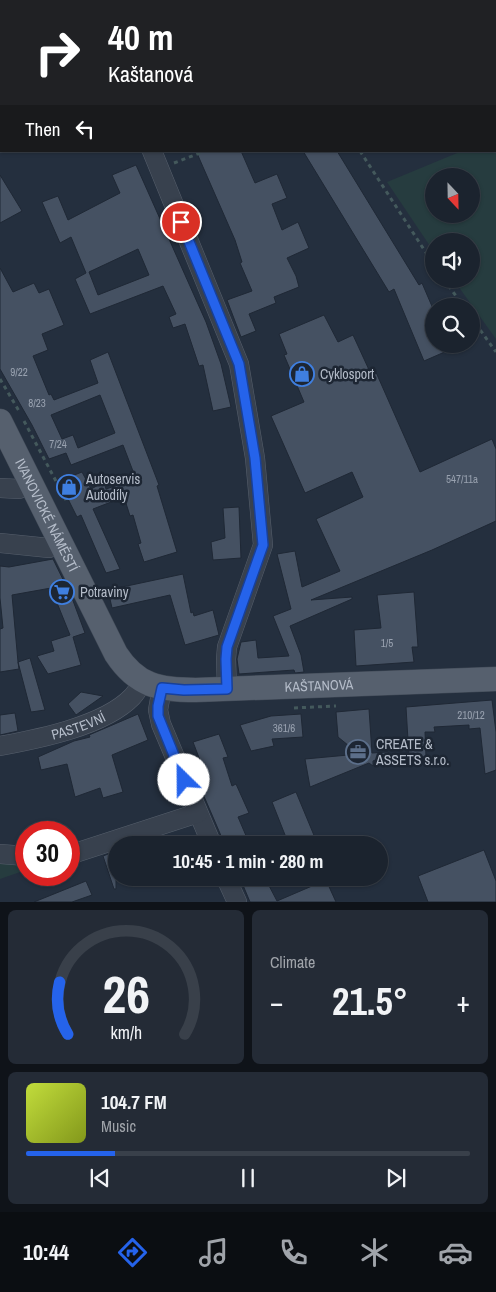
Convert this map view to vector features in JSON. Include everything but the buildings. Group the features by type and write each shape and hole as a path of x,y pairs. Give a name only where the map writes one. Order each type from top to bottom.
{"main road":[{"name":"IVANOVICKÉ NÁMĚSTÍ","path":"1,427 32,484 116,654 129,672 152,685"},
{"name":"KAŠTANOVÁ","path":"152,685 184,690 496,679"}],"street":[{"path":"152,152 239,364 255,458 263,545 227,647 227,689"},
{"path":"0,488 19,490 32,484"},
{"path":"0,543 50,548 61,542"},
{"path":"152,685 160,724 208,836"},
{"name":"PASTEVNÍ","path":"0,746 34,740 82,725 120,707 152,685"},
{"path":"80,852 198,813"},
{"path":"0,854 15,855"},
{"path":"230,886 237,902"}],"path":[{"path":"159,169 202,152"},
{"path":"361,152 425,251"},
{"path":"480,330 496,352"},
{"path":"0,379 66,500"}],"green space":[{"path":"460,152 496,152 496,339 480,317 480,298 467,298 459,288 480,288 480,233 425,233 425,239 387,182"},
{"path":"0,861 15,863 15,874 0,879"}],"place":[{"name":"Cyklosport","path":"302,374"},
{"name":"Autoservis Autodíly","path":"69,487"},
{"name":"Potraviny","path":"62,592"},
{"name":"CREATE & ASSETS s.r.o.","path":"358,752"}],"route":[{"path":"181,222 239,364 255,458 263,545 227,647 227,689 184,690 162,688 158,716 184,780"}]}
